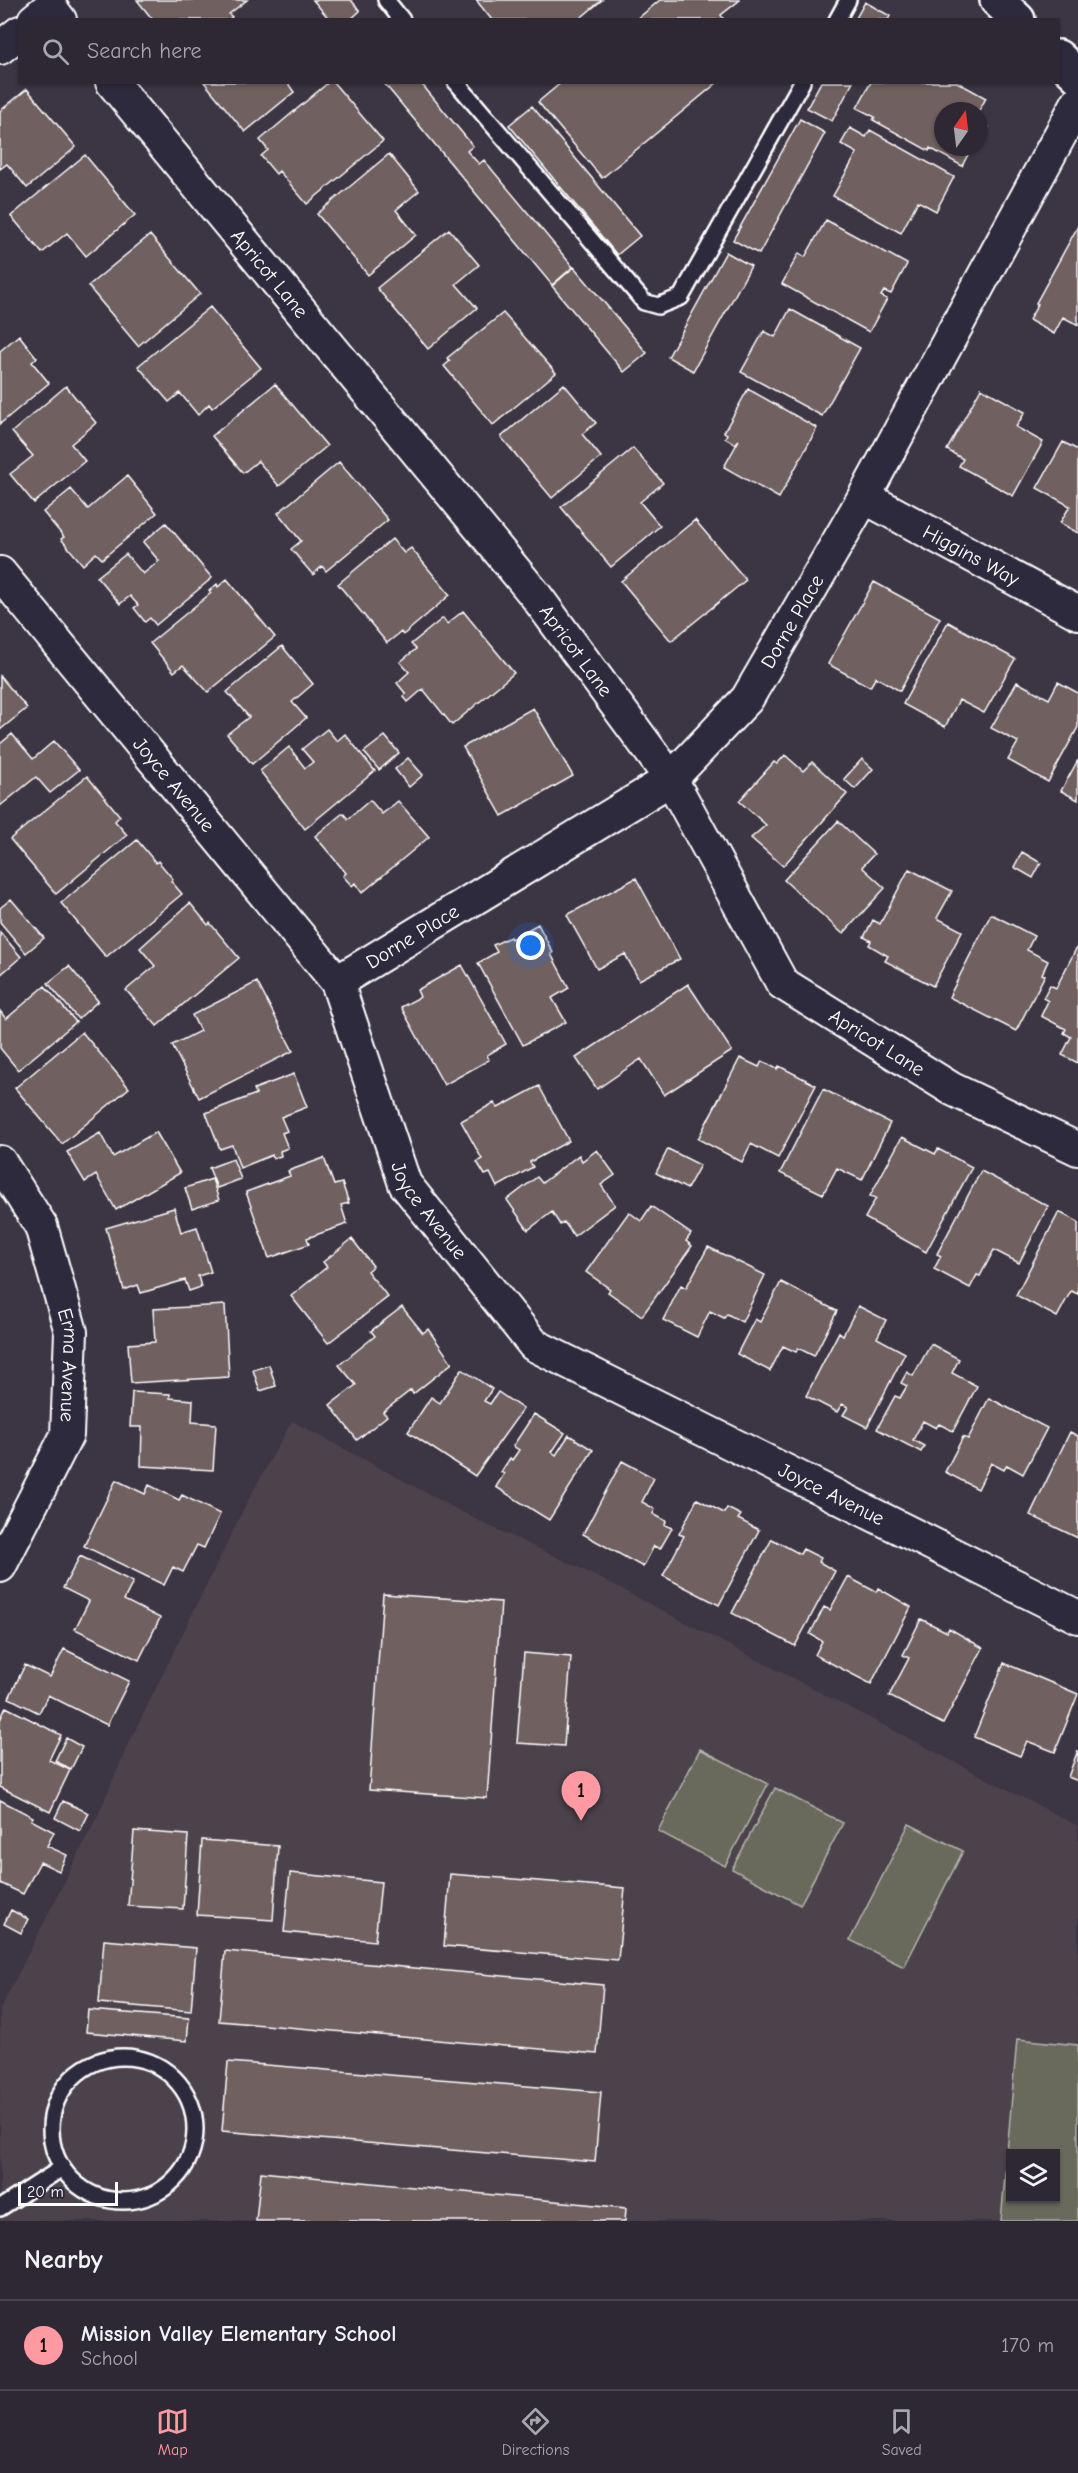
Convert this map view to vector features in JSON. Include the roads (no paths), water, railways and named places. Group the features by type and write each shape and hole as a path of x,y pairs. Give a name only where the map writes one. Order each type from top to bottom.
{"main road":[{"path":"997,0 1016,18"},
{"path":"1060,58 1078,75"}],"street":[{"path":"0,48 18,34"},
{"name":"Apricot Lane","path":"114,84 536,596 671,779 782,983 952,1089 1078,1149"},
{"name":"Dorne Place","path":"337,982 671,779 747,699 864,497 1078,102"},
{"name":"Higgins Way","path":"864,497 1078,613"},
{"name":"Joyce Avenue","path":"0,573 337,982 405,1184 534,1345 1078,1617"},
{"name":"Erma Avenue","path":"0,1162 41,1226 71,1332 67,1435 0,1566"}],"lane":[{"path":"386,0 400,18"},
{"path":"838,18 848,0"},
{"path":"458,84 645,302 658,306 681,297 801,84"},
{"path":"117,2057 142,2059 164,2070 182,2087 193,2108 196,2130 192,2153 181,2174 164,2189 143,2199 120,2202 98,2197 78,2185 62,2168 53,2145 51,2121 58,2097 73,2077 93,2063 117,2057"},
{"path":"0,2208 62,2168"}],"place":[{"name":"Mission Valley Elementary School","path":"581,1821"}]}
